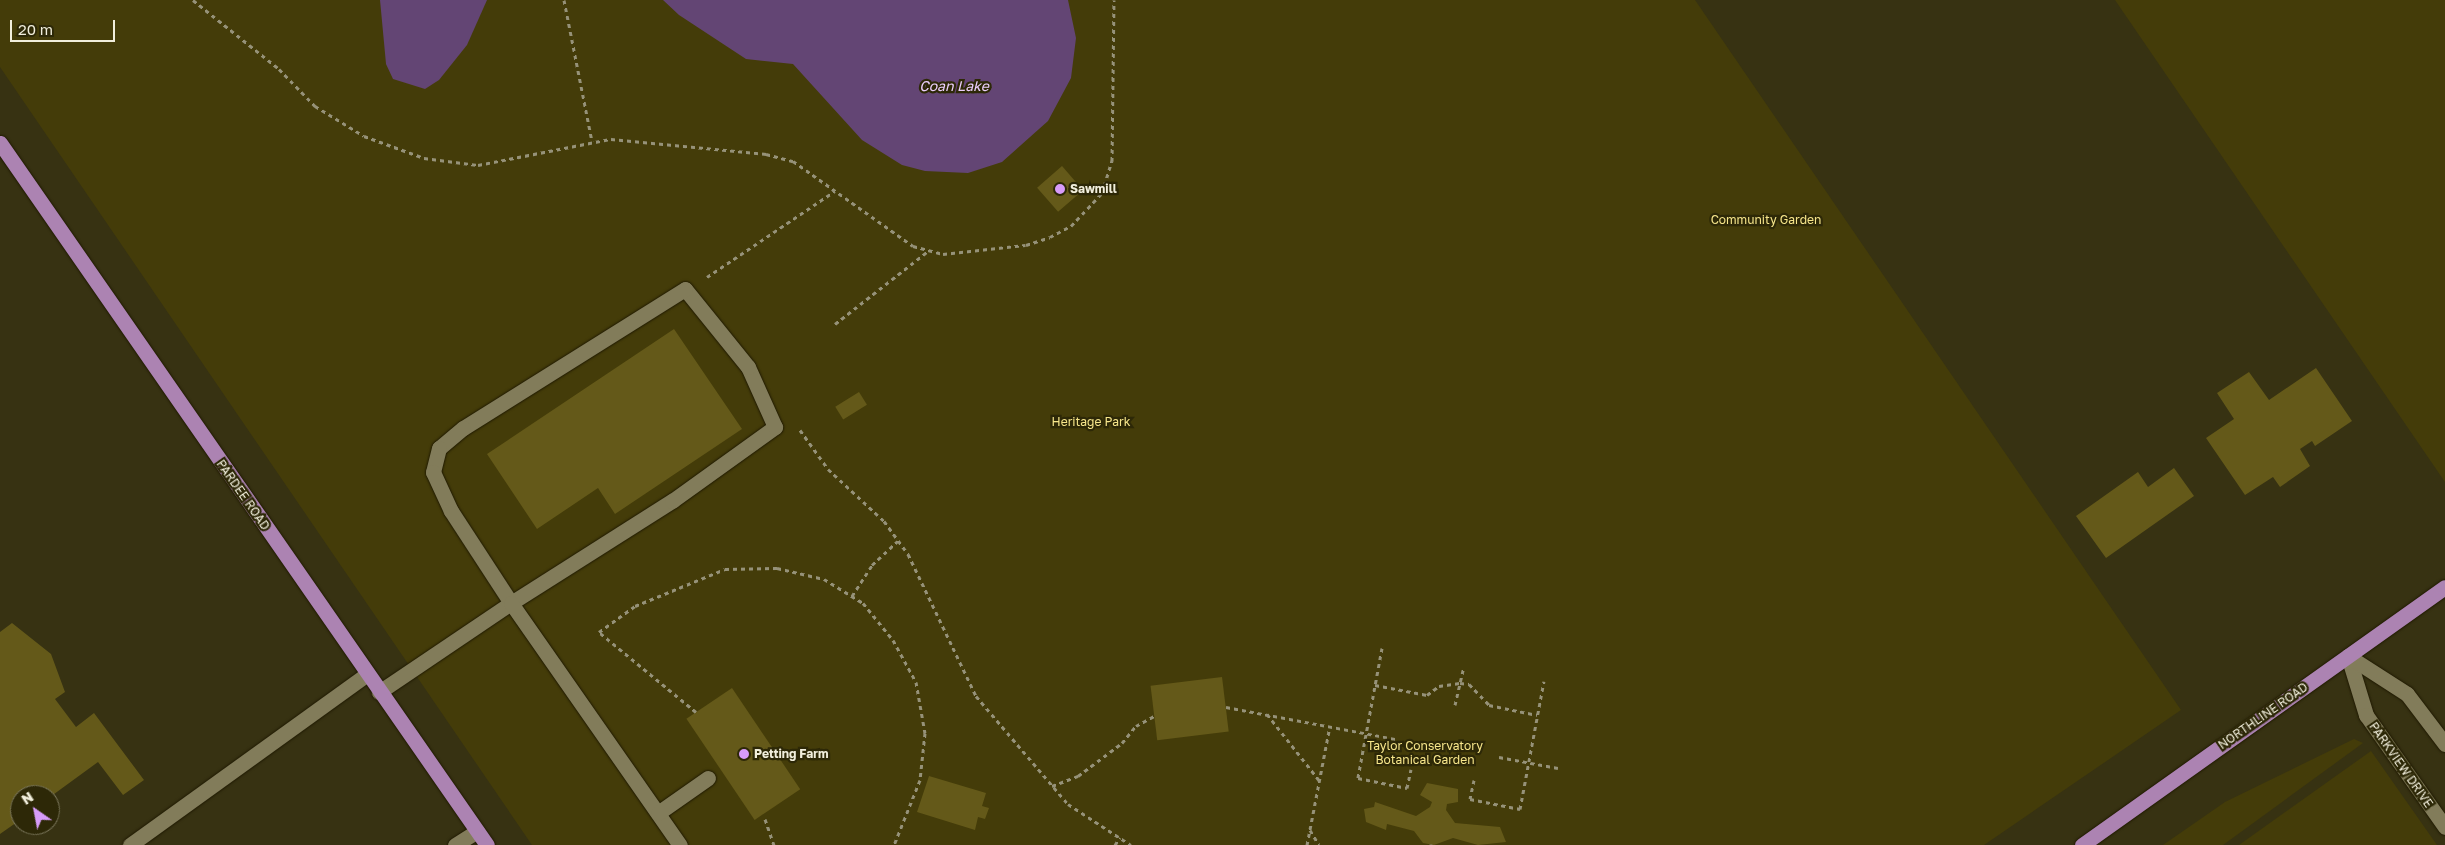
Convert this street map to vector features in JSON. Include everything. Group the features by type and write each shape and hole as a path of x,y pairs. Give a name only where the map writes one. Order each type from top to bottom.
{"main road":[{"name":"PARDEE ROAD","path":"0,143 379,692 487,845"},
{"name":"NORTHLINE ROAD","path":"2082,845 2445,587"}],"street":[{"path":"379,692 512,603 672,501 775,427 748,367 684,289 463,428 438,448 433,472 451,511 512,603 680,845"},
{"path":"2348,656 2407,694 2445,744"},
{"name":"PARKVIEW DRIVE","path":"2348,656 2366,715 2445,827"},
{"path":"130,845 367,674"},
{"path":"658,813 708,778"},
{"path":"456,845 477,830"}],"path":[{"path":"193,0 279,69 315,106 364,136 424,158 478,165 592,141 766,154 793,161 897,236 943,254 1026,245 1071,226 1102,193 1112,161 1114,0"},
{"path":"564,0 592,141"},
{"path":"684,289 729,266 835,192"},
{"path":"835,324 929,250"},
{"path":"800,430 828,469 884,521 898,541 976,696 1068,804 1131,845"},
{"path":"852,596 872,565 898,541"},
{"path":"696,712 599,632 635,606 725,569 777,568 824,579 852,596 893,640 916,682 925,733 920,780 894,845"},
{"path":"1382,648 1358,778 1407,788 1411,769"},
{"path":"1455,705 1464,667"},
{"path":"1474,780 1470,799 1520,809 1544,681"},
{"path":"1375,685 1427,695 1439,686 1460,683 1469,684 1489,706 1538,715"},
{"path":"1226,707 1267,713 1396,739"},
{"path":"1267,713 1319,780"},
{"path":"1052,786 1078,776 1122,743 1136,726 1154,716"},
{"path":"1307,845 1330,726"},
{"path":"1499,757 1558,768"},
{"path":"765,819 774,845"},
{"path":"1310,829 1319,845"},
{"path":"1115,845 1120,838"}],"green space":[{"name":"Heritage Park","path":"0,0 1695,0 2181,710 1984,845 532,845 0,67"},
{"path":"2115,0 2445,0 2445,482"},
{"path":"2354,739 2363,743 2223,845 2163,845 2225,802"},
{"path":"2371,751 2437,845 2239,845"}],"water":[{"path":"380,0 487,0 467,45 439,80 425,89 393,79 386,64"},
{"name":"Coan Lake","path":"663,0 1068,0 1076,38 1071,78 1048,121 1002,162 968,173 925,171 902,165 862,140 793,64 746,59 679,15"}],"building":[{"name":"Sawmill","path":"1062,166 1083,190 1058,212 1037,188"},
{"path":"674,329 742,429 615,514 598,488 537,529 487,454"},
{"path":"2316,368 2352,421 2315,446 2312,441 2300,449 2310,466 2280,487 2273,477 2245,495 2206,438 2234,419 2217,393 2249,372 2269,400"},
{"path":"859,392 867,405 843,420 835,407"},
{"path":"2174,468 2194,496 2106,558 2076,516 2138,472 2148,487"},
{"path":"12,623 51,654 65,692 55,699 76,727 94,713 144,780 123,795 98,762 60,790 60,785 10,785 10,827 0,834 0,632"},
{"path":"1222,677 1229,732 1157,740 1151,686"},
{"name":"Petting Farm","path":"732,688 800,789 755,820 686,719"},
{"path":"929,776 986,793 982,806 989,808 985,819 978,817 975,830 917,812"},
{"path":"1427,783 1458,789 1458,802 1447,804 1446,810 1455,823 1500,827 1506,842 1478,845 1453,838 1434,845 1423,843 1414,831 1387,824 1386,830 1366,822 1364,809 1374,807 1375,802 1416,816 1430,807 1432,802 1420,795"}],"place":[{"name":"Sawmill","path":"1060,189"},
{"name":"Petting Farm","path":"744,754"}],"park label":[{"name":"Community Garden","path":"1766,220"},
{"name":"Taylor Conservatory Botanical Garden","path":"1425,753"}]}
